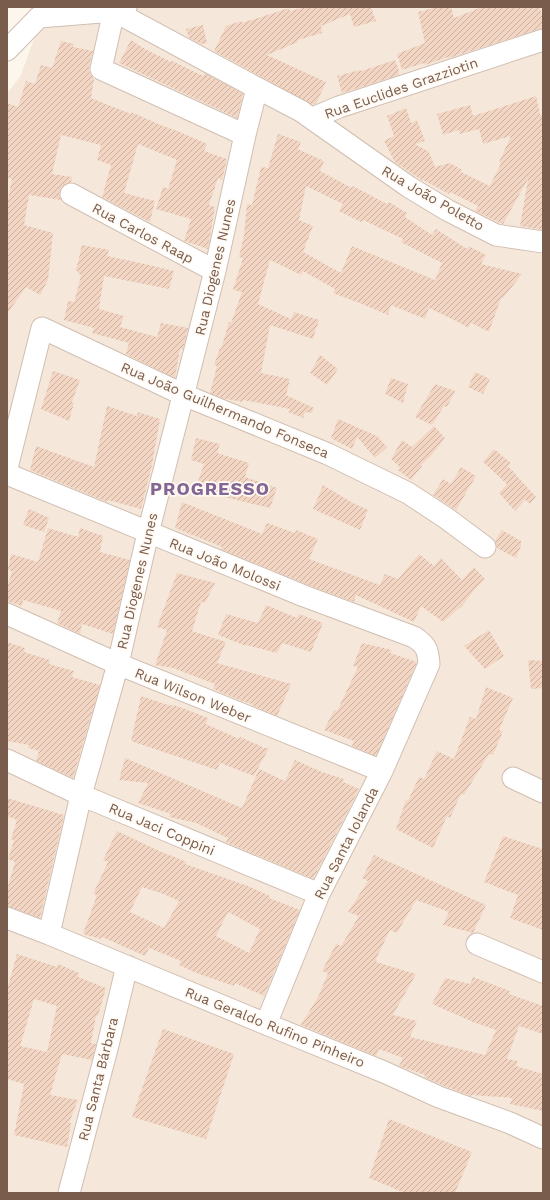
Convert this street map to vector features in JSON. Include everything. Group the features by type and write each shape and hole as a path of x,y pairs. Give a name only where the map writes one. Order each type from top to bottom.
{"street":[{"path":"7,50 38,17 120,9 100,69 245,135"},
{"name":"Rua Euclides Grazziotin","path":"120,9 257,88 313,118 339,107 543,40"},
{"name":"Rua Diogenes Nunes","path":"49,934 81,795 118,664 148,533 215,271 257,88"},
{"name":"Rua João Poletto","path":"313,118 367,158 446,210 496,234 543,242"},
{"name":"Rua Carlos Raap","path":"71,194 215,271"},
{"name":"Rua João Guilhermando Fonseca","path":"7,468 42,328 184,395 328,454 408,493 446,518 485,547"},
{"name":"Rua João Molossi","path":"7,474 304,596 414,637 423,644 429,653 429,664"},
{"name":"Rua Wilson Weber","path":"7,614 118,664 382,772"},
{"name":"Rua Santa Iolanda","path":"266,1024 319,894 382,772 429,664"},
{"name":"Rua Jaci Coppini","path":"7,760 81,795 319,894"},
{"path":"512,778 543,792"},
{"name":"Rua Geraldo Rufino Pinheiro","path":"7,918 384,1072 439,1097 496,1118 543,1138"},
{"path":"477,944 543,972"},
{"name":"Rua Santa Bárbara","path":"69,1193 127,966"}],"shaded area":[{"path":"46,7 543,7 543,1193 7,1193 7,93 20,77"}],"building":[{"path":"305,7 371,7 376,21 354,27 350,14 321,26 322,33 298,40 298,42 267,55 326,82 316,104 313,105 214,51 226,26 241,21 242,23 289,8 290,11"},
{"path":"438,7 451,7 454,18 482,7 540,7 543,18 543,28 449,58 448,57 425,65 424,63 402,70 397,54 425,43 418,12"},
{"path":"203,25 207,43 201,44 189,38 186,29"},
{"path":"131,40 171,62 172,61 203,76 205,73 243,94 237,118 119,63"},
{"path":"61,41 74,44 73,47 93,51 89,67 89,72 94,79 91,98 131,114 131,112 207,144 204,151 227,159 222,180 218,178 209,205 215,207 208,249 184,241 191,219 156,209 163,187 168,189 177,160 138,144 124,193 155,201 150,222 102,197 111,165 97,160 101,145 61,135 52,174 72,177 71,182 65,184 61,188 59,194 61,200 29,195 24,225 53,233 48,280 40,295 26,287 7,314 7,204 12,179 7,177 7,103 18,107 26,81 35,84 41,65 52,68"},
{"path":"395,60 399,75 342,93 337,76 361,71"},
{"path":"536,96 540,115 543,115 543,230 520,226 528,179 503,224 475,211 478,206 423,181 395,162 384,141 394,136 387,116 406,108 411,123 417,120 425,141 415,144 429,152 435,167 450,163 462,170 461,172 490,186 501,163 499,162 511,136 483,144 479,129 460,134 459,130 443,135 437,114 470,105 473,116"},
{"path":"278,134 301,142 298,149 324,161 320,171 387,204 389,202 407,213 405,217 432,235 436,229 467,249 469,246 486,255 481,264 522,274 503,298 501,298 489,332 471,323 468,328 429,308 425,319 391,305 388,315 333,293 335,289 303,271 301,275 270,260 258,304 291,319 294,312 319,320 313,339 270,325 261,373 290,379 286,395 314,408 312,413 305,412 303,418 288,412 290,409 243,400 242,402 222,398 210,393 217,366 214,365 220,348 221,349 229,322 231,323 242,292 233,290 243,258 239,257 244,235 247,204 252,205 261,167 268,168","holes":["306,186 343,204 339,211 361,222 363,220 403,239 401,242 442,263 435,280 352,246 341,273 303,252 313,226 299,220"]},
{"path":"82,245 109,250 107,256 174,271 169,289 104,276 99,309 124,316 120,327 157,337 161,323 188,328 183,349 180,349 175,378 126,354 129,343 92,333 94,328 64,320 68,301 74,302 81,276 76,270"},
{"path":"320,355 338,369 327,385 310,373"},
{"path":"53,371 80,380 72,402 74,403 69,421 41,409"},
{"path":"475,372 490,379 483,394 468,387"},
{"path":"391,378 408,384 403,403 385,394"},
{"path":"435,384 455,391 447,407 444,406 432,425 415,417"},
{"path":"107,406 137,416 138,412 160,419 152,465 141,509 108,500 107,502 30,470 36,446 94,467"},
{"path":"338,419 377,436 387,447 375,458 357,437 352,449 331,438"},
{"path":"434,426 445,438 429,458 421,465 422,466 411,480 398,470 400,467 391,459 402,440 412,447"},
{"path":"196,438 220,444 217,453 249,463 245,477 277,488 270,508 195,490 204,464 191,460"},
{"path":"494,449 511,463 508,466 536,497 530,504 525,500 515,511 499,493 507,484 483,462"},
{"path":"461,467 476,476 456,510 433,495 443,479 451,484"},
{"path":"323,485 351,502 368,510 360,530 313,509"},
{"path":"182,502 262,534 267,523 295,533 296,530 318,539 309,559 380,585 385,574 398,579 419,554 434,566 441,558 462,580 474,567 485,579 462,606 443,622 421,606 414,622 356,595 354,602 308,585 175,528"},
{"path":"29,509 49,518 44,532 23,525"},
{"path":"48,528 78,537 80,528 103,536 100,552 130,560 113,634 82,624 80,634 57,623 61,611 23,600 22,606 7,601 7,589 12,571 8,570 11,554 38,562"},
{"path":"502,530 521,541 521,546 516,558 497,548 495,541"},
{"path":"177,573 215,583 205,603 201,602 192,631 226,642 217,663 291,684 277,716 251,705 252,704 213,689 215,684 173,668 155,665 167,630 157,627"},
{"path":"266,605 297,618 299,614 323,623 311,652 282,643 277,653 246,646 218,635 226,614 258,623"},
{"path":"489,630 504,656 485,669 464,646"},
{"path":"7,642 25,648 24,652 50,660 49,664 74,671 72,677 100,685 73,778 36,761 39,751 28,748 29,745 7,741"},
{"path":"362,643 392,650 390,653 417,662 376,756 352,746 354,741 324,730 334,710 337,711 358,667 353,666"},
{"path":"528,660 543,661 543,688 531,689"},
{"path":"486,687 513,698 499,730 503,731 493,755 489,754 464,795 461,794 450,818 447,816 433,848 396,829 406,800 408,801 419,777 424,779 437,751 454,759 470,717 476,719"},
{"path":"141,696 168,705 177,706 208,718 206,724 239,739 240,737 263,747 262,748 269,748 254,776 220,763 217,770 131,741"},
{"path":"125,758 242,808 259,769 285,781 295,760 322,772 344,779 343,782 359,789 313,879 226,842 228,838 196,823 169,817 171,814 138,803 148,783 119,780"},
{"path":"7,798 64,815 40,918 7,906 7,890 15,862 8,859 14,840 11,839 17,820 7,816"},
{"path":"117,831 187,862 185,864 248,886 270,896 269,898 300,910 264,996 235,983 234,986 196,973 179,965 181,961 149,948 145,956 102,937 101,939 83,934 97,895 93,894 108,862 103,860","holes":["142,887 179,901 164,928 130,912","228,912 260,929 249,953 216,936"]},
{"path":"503,836 543,849 543,930 510,918 518,895 484,882"},
{"path":"374,855 486,905 473,933 443,925 449,912 416,900 397,933 390,930 376,959 376,962 416,974 393,1015 417,1021 410,1037 485,1055 496,1030 473,1022 432,1004 445,978 470,984 473,977 510,991 509,994 543,1006 543,1034 519,1026 507,1059 518,1061 516,1066 543,1074 543,1111 510,1104 512,1098 471,1096 424,1077 425,1075 399,1066 403,1058 379,1049 376,1056 301,1025 319,995 328,973 322,971 336,944 341,946 359,916 348,912 368,881 362,878"},
{"path":"17,954 57,967 58,964 79,973 78,977 106,988 98,1016 96,1016 91,1043 96,1044 92,1060 62,1054 50,1095 78,1100 69,1123 71,1123 67,1147 14,1135 24,1084 7,1079 7,990","holes":["34,999 57,1006 47,1052 20,1046"]},
{"path":"163,1029 234,1054 206,1139 132,1117"},
{"path":"389,1119 472,1152 455,1193 405,1193 369,1178"}],"district":[{"name":"PROGRESSO","path":"210,489"}]}
